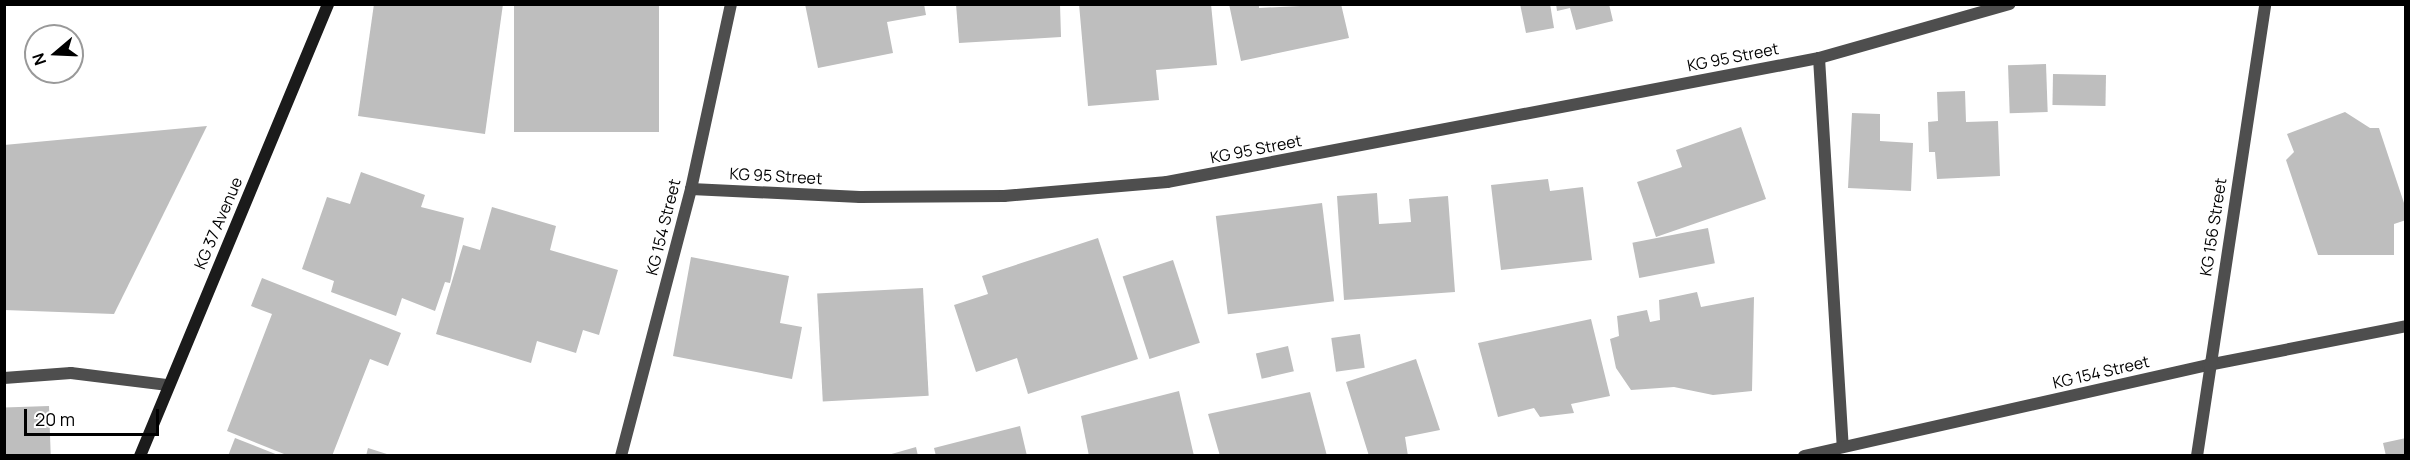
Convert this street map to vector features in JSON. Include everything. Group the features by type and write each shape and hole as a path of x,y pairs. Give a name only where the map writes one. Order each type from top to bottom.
{"street":[{"name":"KG 37 Avenue","path":"140,456 328,4"},
{"name":"KG 154 Street","path":"621,456 691,189 731,4"},
{"name":"KG 95 Street","path":"691,189 860,197 1004,196 1167,182 1819,58 2010,4"},
{"name":"KG 156 Street","path":"2197,456 2208,365 2265,4"},
{"path":"1819,58 1844,446"},
{"name":"KG 154 Street","path":"1804,456 2208,365 2406,326"},
{"path":"4,378 71,373 168,385"}],"building":[{"path":"374,4 503,4 485,134 358,116"},
{"path":"514,4 659,4 659,132 514,132"},
{"path":"805,4 924,4 926,15 887,22 893,53 818,68"},
{"path":"956,4 1060,4 1061,37 959,43"},
{"path":"1079,4 1211,4 1217,65 1156,70 1159,100 1088,106"},
{"path":"1229,4 1259,4 1259,8 1341,4 1349,38 1241,61"},
{"path":"1520,4 1550,4 1554,28 1526,33"},
{"path":"1556,4 1609,4 1613,21 1576,30 1570,8 1557,11"},
{"path":"2046,64 2048,112 2010,113 2008,65"},
{"path":"2053,74 2106,75 2105,106 2052,105"},
{"path":"1965,91 1966,122 1998,121 2000,176 1937,179 1935,152 1929,152 1928,122 1938,121 1937,92"},
{"path":"2345,112 2370,128 2379,128 2406,209 2406,220 2394,224 2394,255 2318,255 2286,160 2294,152 2287,134"},
{"path":"1852,113 1880,114 1880,141 1913,143 1911,191 1848,188"},
{"path":"207,126 114,314 4,310 4,145"},
{"path":"1741,127 1766,199 1656,237 1637,182 1682,167 1676,150"},
{"path":"361,172 425,195 421,207 464,218 450,283 445,282 435,311 402,298 396,316 331,292 334,281 302,269 327,197 350,204"},
{"path":"1548,179 1550,191 1583,187 1592,260 1501,270 1491,185"},
{"path":"1377,193 1379,224 1411,222 1409,199 1448,196 1455,292 1344,300 1337,196"},
{"path":"1322,203 1334,301 1228,314 1216,216"},
{"path":"492,207 556,226 550,250 618,270 599,335 583,330 576,353 537,341 531,363 436,334 463,245 480,250"},
{"path":"1708,228 1715,263 1639,278 1632,243"},
{"path":"1098,238 1138,359 1028,394 1017,358 976,372 954,305 988,294 982,276"},
{"path":"691,257 789,276 780,323 802,327 792,379 673,356"},
{"path":"1173,260 1200,343 1149,359 1123,276"},
{"path":"262,278 401,333 388,366 370,359 332,456 289,456 227,431 272,314 251,306"},
{"path":"923,288 929,396 823,401 817,294"},
{"path":"1697,292 1701,307 1754,297 1752,391 1713,395 1674,387 1631,390 1616,368 1610,339 1619,336 1617,316 1647,310 1650,322 1660,320 1659,300"},
{"path":"1591,319 1610,396 1571,404 1574,413 1540,417 1534,408 1498,417 1478,343"},
{"path":"1360,334 1365,368 1336,372 1331,338"},
{"path":"1288,346 1294,371 1262,379 1256,353"},
{"path":"1416,359 1440,430 1405,437 1408,456 1369,456 1346,382"},
{"path":"1179,391 1194,456 1089,456 1081,416"},
{"path":"1310,392 1327,456 1220,456 1208,414"},
{"path":"49,406 51,456 6,456 4,408"},
{"path":"1020,426 1027,456 936,456 934,448"},
{"path":"235,438 278,455 278,456 228,456"},
{"path":"2406,438 2406,456 2386,456 2383,443"},
{"path":"916,447 918,456 888,456 888,455"},
{"path":"368,448 390,455 390,456 366,456"}]}
